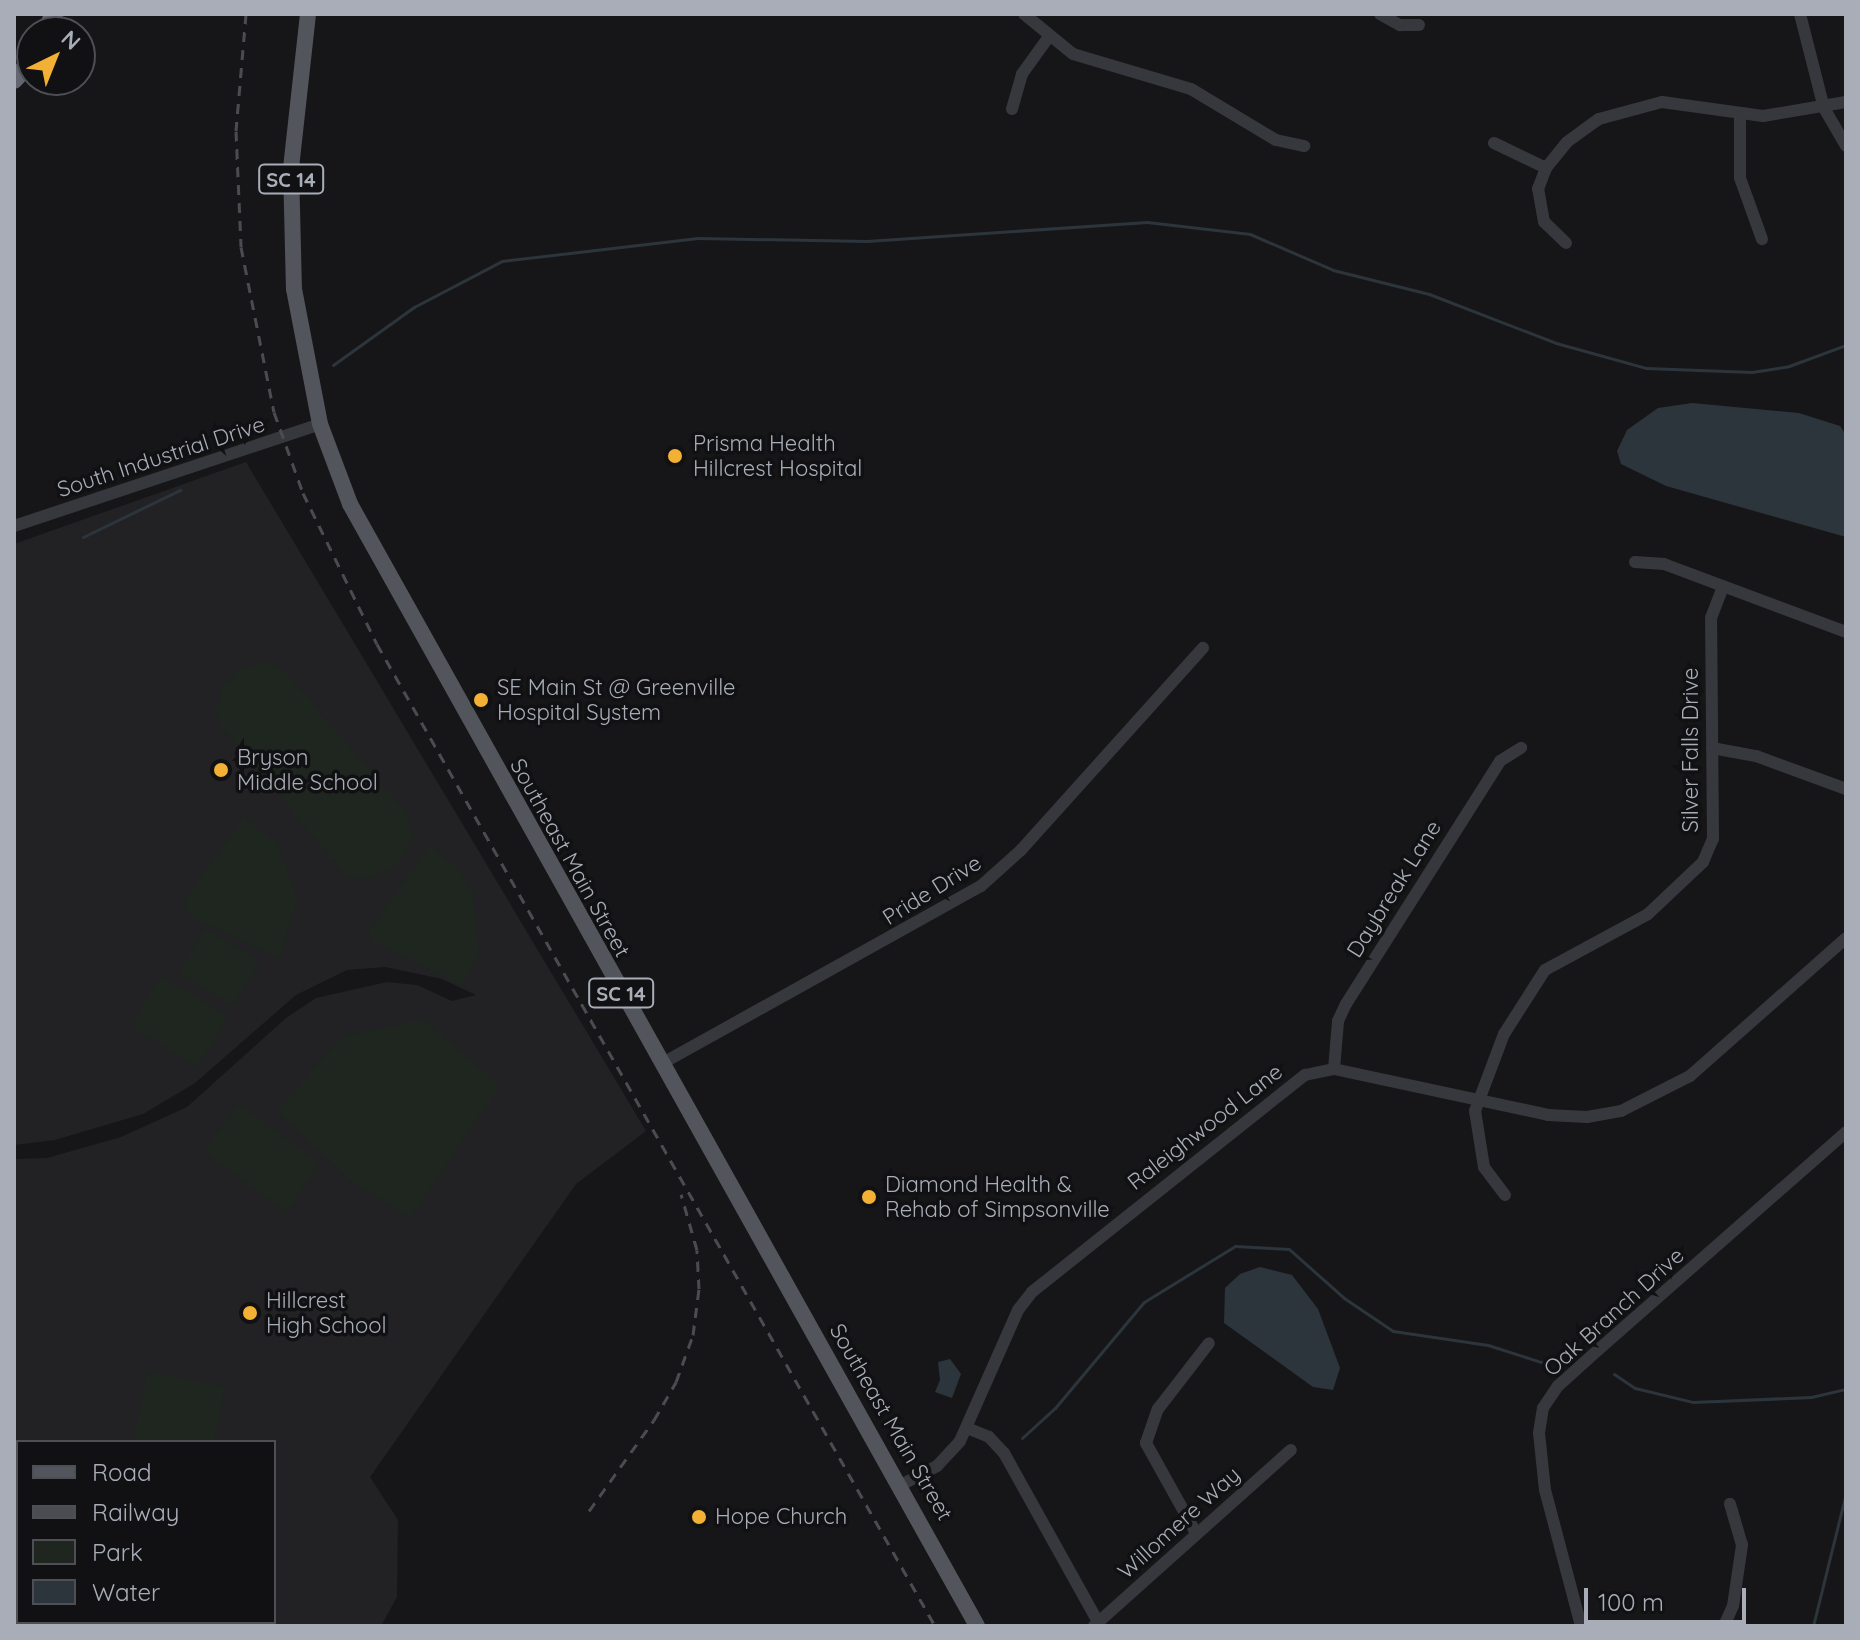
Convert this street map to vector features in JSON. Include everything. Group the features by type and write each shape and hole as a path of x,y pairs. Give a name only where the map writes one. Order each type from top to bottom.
{"main road":[{"name":"Southeast Main Street","path":"308,14 291,168 290,234 302,344 320,424 373,553 901,1485 977,1626"}],"street":[{"path":"1024,14 1048,38 1073,54 1191,89 1270,137 1304,146"},
{"path":"1380,14 1400,25 1419,25"},
{"path":"1800,14 1824,108 1846,146"},
{"path":"1012,109 1022,74 1048,38"},
{"path":"1566,243 1541,214 1538,189 1546,168 1577,132 1624,108 1662,102 1773,116 1846,102"},
{"path":"1740,114 1740,178 1762,239"},
{"path":"1494,143 1546,168"},
{"name":"South Industrial Drive","path":"14,526 320,424"},
{"path":"1635,562 1664,564 1846,632"},
{"name":"Silver Falls Drive","path":"1478,1100 1504,1034 1545,970 1648,914 1703,862 1713,839 1711,618 1723,586"},
{"name":"Pride Drive","path":"661,1064 981,886 1021,850 1203,648"},
{"name":"Daybreak Lane","path":"1334,1069 1334,1041 1346,1004 1500,761 1521,748"},
{"path":"1712,748 1756,756 1846,789"},
{"name":"Raleighwood Lane","path":"901,1485 937,1466 967,1428 1018,1310 1032,1292 1281,1089 1305,1075 1334,1069 1548,1115 1587,1117 1657,1097 1710,1060 1846,938"},
{"path":"1478,1100 1478,1147 1484,1167 1505,1195"},
{"name":"Oak Branch Drive","path":"1581,1626 1545,1490 1539,1433 1543,1408 1578,1368 1846,1132"},
{"path":"1196,1533 1146,1443 1158,1409 1209,1343"},
{"path":"967,1428 989,1437 1004,1453 1096,1624"},
{"name":"Willomere Way","path":"1096,1624 1291,1450"},
{"path":"1724,1626 1733,1606 1742,1545 1730,1504"}],"shaded area":[{"path":"246,462 646,1131 576,1184 370,1477 398,1520 397,1597 381,1626 14,1626 14,1159 47,1158 121,1137 187,1107 286,1018 316,998 387,982 417,985 452,1001 476,995 442,979 385,967 347,970 296,995 195,1083 143,1114 55,1140 14,1145 14,544"}],"green space":[{"path":"268,662 287,674 404,810 414,834 398,865 367,879 346,876 220,724 215,712 224,684 240,669"},
{"path":"244,817 277,843 297,898 280,958 192,918 183,902"},
{"path":"430,846 457,868 473,892 479,955 462,986 372,940 368,931"},
{"path":"205,928 260,961 233,1006 179,973"},
{"path":"161,976 228,1016 198,1067 131,1027"},
{"path":"423,1019 500,1086 410,1218 349,1180 277,1110 343,1036"},
{"path":"239,1104 320,1164 286,1212 204,1152"},
{"path":"148,1371 225,1387 214,1440 133,1440"}],"water":[{"path":"1692,403 1799,413 1840,426 1846,435 1846,537 1666,486 1621,464 1617,451 1627,430 1658,408"},
{"path":"1260,1267 1292,1275 1318,1309 1340,1368 1333,1390 1313,1387 1224,1323 1225,1288 1240,1274"},
{"path":"950,1359 961,1374 952,1398 935,1392 940,1380 938,1362"}],"waterway":[{"path":"333,365 414,307 502,261 698,238 867,241 1147,222 1250,234 1333,270 1429,294 1556,343 1646,368 1752,372 1789,366 1846,345"},
{"path":"83,537 180,490"},
{"path":"1022,1438 1055,1408 1144,1302 1235,1246 1289,1249 1344,1298 1393,1331 1488,1345 1541,1362 1569,1360"},
{"path":"1614,1374 1635,1388 1693,1402 1811,1397 1846,1389"},
{"path":"1813,1626 1846,1493"}],"railway":[{"path":"246,14 236,131 241,247 274,412 303,493 377,644 935,1626"},
{"path":"589,1511 654,1420 676,1382 693,1335 699,1289 697,1250 681,1194"}],"place":[{"name":"Prisma Health Hillcrest Hospital","path":"675,456"},
{"name":"SE Main St @ Greenville Hospital System","path":"481,700"},
{"name":"Bryson Middle School","path":"221,770"},
{"name":"Diamond Health & Rehab of Simpsonville","path":"869,1197"},
{"name":"Hillcrest High School","path":"250,1313"},
{"name":"Hope Church","path":"699,1517"}]}
